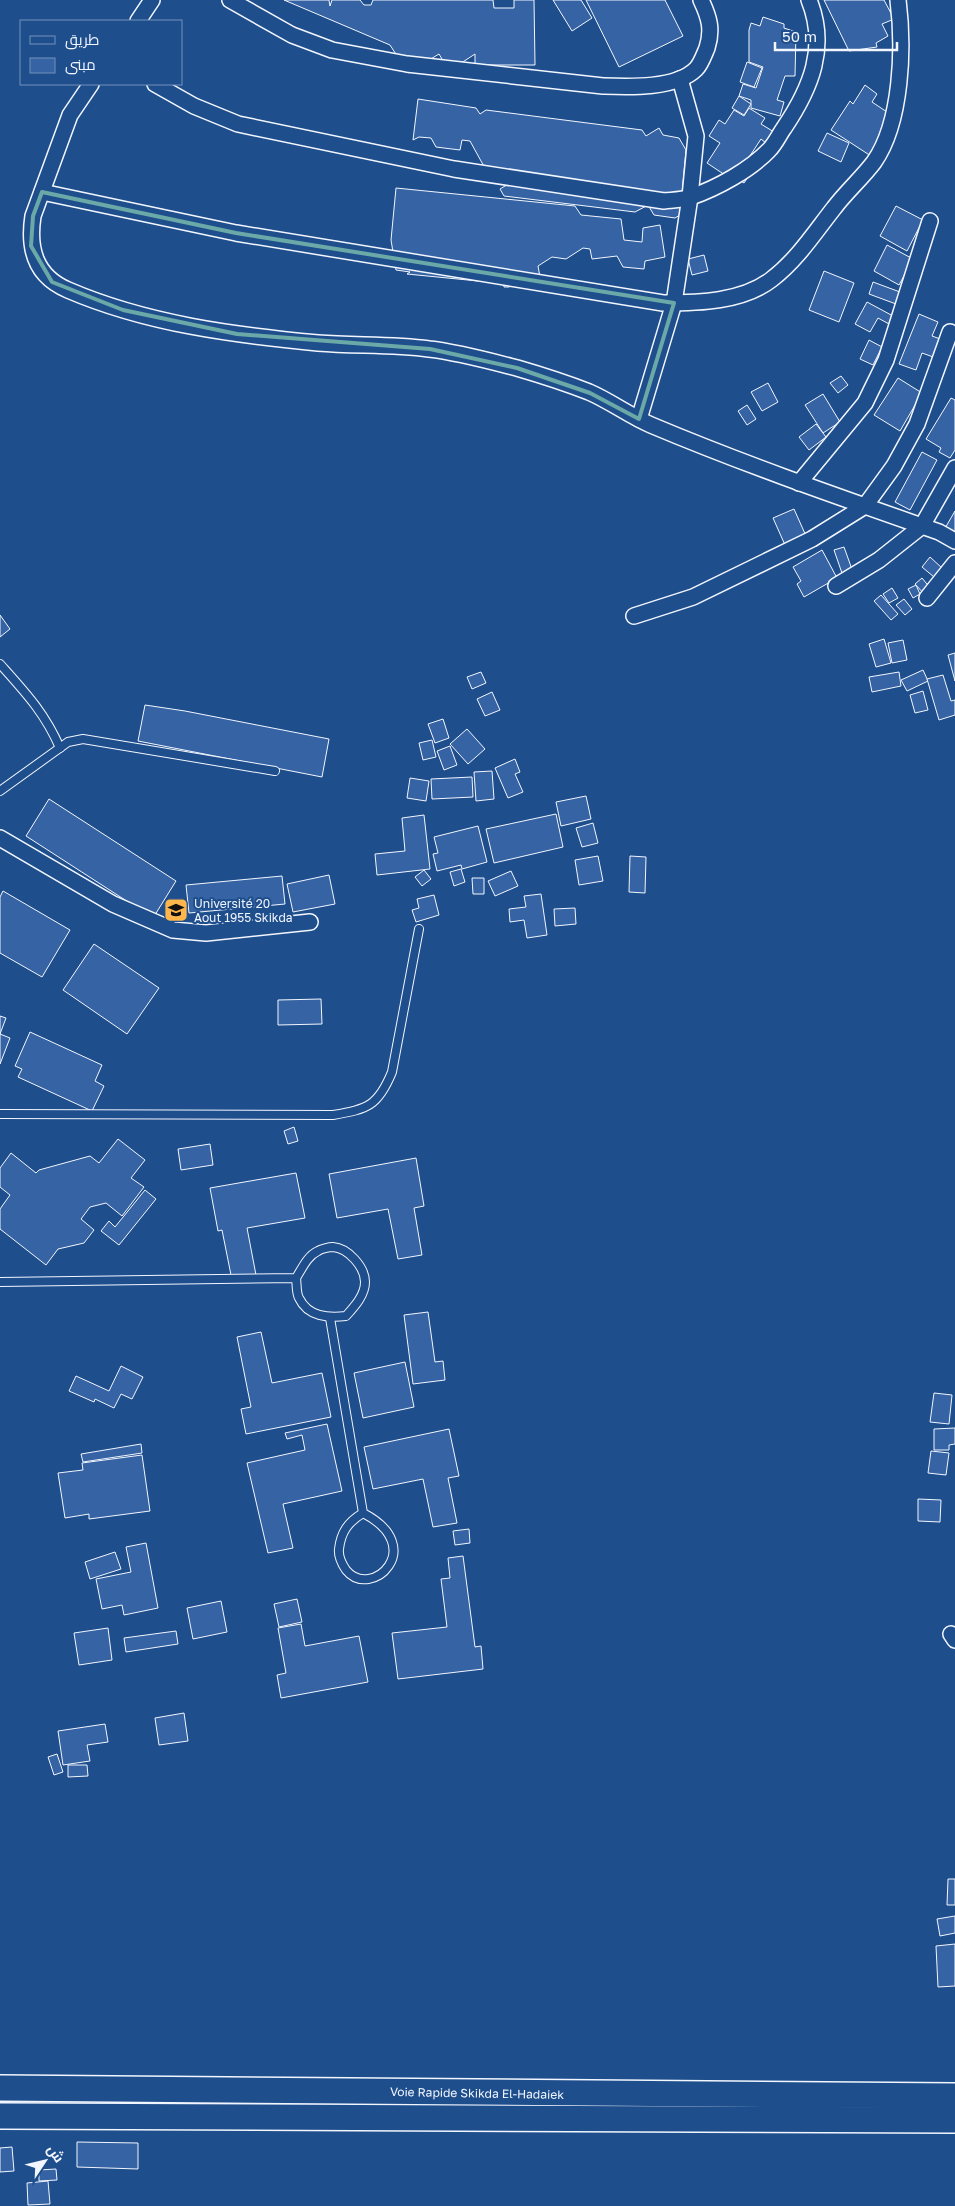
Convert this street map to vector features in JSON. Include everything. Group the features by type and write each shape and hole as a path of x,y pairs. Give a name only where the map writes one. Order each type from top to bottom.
{"highway":[{"name":"Voie Rapide Skikda El-Hadaiek","path":"0,2088 955,2096"},
{"name":"Voie Rapide Skikda El-Hadaiek","path":"0,2116 955,2120"}],"street":[{"path":"139,20 152,0"},
{"path":"230,0 292,35 324,47 408,64 602,86 634,87 680,79 696,69 704,56 710,38 710,21 701,0"},
{"path":"158,85 194,106 238,124 454,169 664,201 690,198 732,179 769,150 799,106 813,73 818,48 817,23 809,0"},
{"path":"42,192 236,233 674,303 728,298 752,291 772,280 800,252 874,161 890,127 900,76 901,26 898,0"},
{"path":"639,419 674,303 690,198 696,136 680,79"},
{"path":"90,85 70,115 33,216 31,246 43,271 52,282 75,293 169,322 237,334 320,343 440,351 518,368 590,392 639,419 799,483 922,526 955,541"},
{"path":"799,483 865,403 886,360 930,221"},
{"path":"634,616 693,597 812,539 864,506 894,466 917,424 950,332"},
{"path":"836,586 880,560 922,526 955,468"},
{"path":"927,598 955,563"},
{"path":"0,838 113,904 173,930 206,933 310,922"}],"lane":[{"path":"0,664 34,702 50,724 60,748"},
{"path":"0,791 68,742 83,738 275,770"},
{"path":"0,1114 333,1115 356,1111 370,1106 384,1091 392,1072 419,929"},
{"path":"333,1247 344,1251 358,1262 364,1272 365,1283 360,1298 346,1316 330,1318 310,1312 298,1297 296,1278 306,1261 316,1251 333,1247"},
{"path":"0,1282 296,1278"},
{"path":"330,1318 363,1513"},
{"path":"363,1513 375,1519 386,1529 392,1540 394,1557 391,1565 383,1573 365,1579 350,1575 342,1565 338,1554 341,1537 346,1526 363,1513"}],"highlighted area":[{"path":"42,192 236,233 674,303 639,419 590,393 517,368 430,349 237,334 123,310 52,282 31,246 33,216"}],"building":[{"path":"284,0 329,0 330,6 332,0 360,0 364,5 371,5 373,0 493,0 494,8 514,8 514,0 534,0 535,65 475,65 475,54 449,71 439,54 408,73 390,45"},
{"path":"553,0 581,0 592,18 572,31"},
{"path":"586,0 665,0 683,36 619,67"},
{"path":"824,0 884,0 894,19 882,24 888,36 876,43 877,47 849,51"},
{"path":"763,17 784,24 784,28 796,32 795,76 785,76 777,100 784,102 780,116 751,108 751,100 739,96 743,84 756,88 763,67 749,62 749,30 751,23 760,26"},
{"path":"747,62 762,68 754,87 740,82"},
{"path":"865,85 877,94 872,102 899,120 874,158 831,130 850,101 853,104"},
{"path":"739,96 751,104 744,115 732,108"},
{"path":"418,99 476,108 480,114 486,110 642,130 646,136 659,128 663,135 679,138 686,150 680,215 675,218 654,215 648,205 635,212 504,196 500,189 510,183 492,181 470,141 462,140 460,150 436,147 431,138 419,137 413,140"},
{"path":"749,108 765,118 761,124 774,132 766,143 761,139 744,165 752,171 744,183 733,176 731,179 707,163 720,143 709,136 719,120 725,124 734,110 744,116"},
{"path":"827,133 849,143 841,162 818,151"},
{"path":"396,188 575,206 581,215 621,219 624,240 642,242 643,228 660,225 665,257 645,261 644,269 623,267 617,256 592,259 590,249 583,248 566,259 552,257 538,266 540,277 528,276 509,287 504,287 502,275 479,273 478,281 407,274 410,272 396,270 391,240"},
{"path":"896,206 923,220 907,251 880,236"},
{"path":"887,245 913,259 899,285 874,271"},
{"path":"704,255 708,271 692,275 688,259"},
{"path":"824,271 854,283 839,322 809,310"},
{"path":"873,282 900,292 896,304 869,294"},
{"path":"867,302 893,316 889,324 878,318 870,332 855,324"},
{"path":"919,314 938,322 932,336 943,340 936,358 922,353 916,370 899,364"},
{"path":"869,340 882,347 873,365 860,359"},
{"path":"841,376 848,385 838,393 830,383"},
{"path":"898,378 922,393 900,431 874,415"},
{"path":"768,383 778,402 762,411 751,392"},
{"path":"823,394 840,422 823,433 805,405"},
{"path":"951,398 955,400 955,450 950,458 939,452 941,448 926,439"},
{"path":"747,405 756,419 747,425 738,411"},
{"path":"816,424 826,437 809,450 799,437"},
{"path":"922,452 937,460 910,510 895,502"},
{"path":"794,509 806,536 785,545 773,518"},
{"path":"955,511 955,537 944,530"},
{"path":"844,547 854,575 844,579 834,550"},
{"path":"822,550 837,578 804,597 797,584 801,581 793,567"},
{"path":"930,557 942,568 934,577 922,567"},
{"path":"922,578 931,589 925,595 915,584"},
{"path":"916,585 920,594 913,598 908,589"},
{"path":"892,588 898,598 889,603 883,594"},
{"path":"881,595 898,614 891,620 874,601"},
{"path":"904,599 912,609 905,615 896,605"},
{"path":"0,615 10,629 0,637"},
{"path":"884,639 891,663 876,667 869,644"},
{"path":"903,640 907,660 892,663 888,643"},
{"path":"955,653 955,681 948,655"},
{"path":"923,670 928,681 907,691 901,680"},
{"path":"481,672 486,683 472,689 467,677"},
{"path":"899,672 901,686 872,692 869,677"},
{"path":"943,675 951,701 955,700 955,715 939,720 927,679"},
{"path":"923,691 928,710 915,713 910,695"},
{"path":"492,692 500,710 485,716 477,699"},
{"path":"145,705 329,739 322,777 138,741"},
{"path":"443,719 449,738 435,743 428,724"},
{"path":"467,729 485,749 468,764 450,744"},
{"path":"432,740 436,757 423,760 419,743"},
{"path":"450,746 457,765 444,770 437,751"},
{"path":"515,759 520,772 515,774 523,792 508,798 495,768"},
{"path":"492,771 494,799 476,801 474,772"},
{"path":"472,777 473,797 432,799 431,779"},
{"path":"410,778 429,781 426,801 407,798"},
{"path":"586,796 591,819 561,826 556,802"},
{"path":"49,799 176,881 153,918 26,836"},
{"path":"556,814 563,847 494,863 486,829"},
{"path":"424,815 430,869 377,875 375,854 405,851 402,818"},
{"path":"593,823 598,843 582,847 576,828"},
{"path":"478,826 487,862 462,869 461,865 437,871 433,854 438,853 434,837"},
{"path":"598,856 603,881 579,885 575,860"},
{"path":"630,856 646,857 645,893 629,892"},
{"path":"461,869 465,882 454,886 450,872"},
{"path":"424,870 431,879 422,886 415,877"},
{"path":"511,871 518,886 495,896 488,881"},
{"path":"329,875 335,904 293,912 287,884"},
{"path":"282,876 285,904 189,913 186,885"},
{"path":"472,878 484,878 484,894 473,894"},
{"path":"3,891 70,930 42,977 0,953 0,897"},
{"path":"541,894 547,935 527,938 524,920 510,922 509,909 526,907 524,896"},
{"path":"434,895 439,915 416,922 412,910 419,908 417,899"},
{"path":"575,908 576,924 555,926 554,909"},
{"path":"94,944 159,988 127,1034 63,990"},
{"path":"321,999 322,1024 278,1025 278,1000"},
{"path":"0,1016 6,1018 0,1034"},
{"path":"30,1032 102,1065 95,1081 104,1086 92,1111 18,1077 22,1069 15,1066"},
{"path":"0,1034 10,1038 0,1064"},
{"path":"294,1127 298,1141 288,1144 284,1131"},
{"path":"118,1139 145,1160 131,1178 144,1187 122,1216 106,1203 90,1207 81,1219 94,1230 84,1243 58,1249 46,1265 0,1229 0,1209 10,1195 0,1187 0,1168 11,1153 36,1173 39,1170 90,1156 99,1163"},
{"path":"210,1144 213,1165 181,1170 178,1149"},
{"path":"416,1158 424,1206 414,1208 422,1255 398,1259 388,1209 337,1218 329,1174"},
{"path":"296,1173 305,1218 247,1228 256,1275 232,1280 222,1230 218,1231 210,1188"},
{"path":"145,1190 156,1199 119,1245 101,1231 109,1221 115,1227"},
{"path":"428,1312 435,1362 443,1361 445,1380 413,1384 404,1315"},
{"path":"261,1332 272,1383 322,1373 331,1417 246,1434 241,1409 251,1407 237,1337"},
{"path":"405,1362 414,1407 363,1418 354,1373"},
{"path":"121,1366 143,1377 132,1399 121,1394 114,1408 95,1399 94,1402 69,1391 76,1376 109,1391"},
{"path":"934,1393 952,1395 949,1424 930,1422"},
{"path":"327,1424 342,1491 283,1504 293,1548 268,1553 247,1463 305,1450 302,1435 287,1439 285,1433"},
{"path":"955,1428 955,1444 949,1445 949,1450 934,1450 934,1429"},
{"path":"449,1429 459,1476 448,1478 457,1523 433,1527 423,1479 373,1489 364,1447"},
{"path":"141,1444 142,1453 83,1462 81,1454"},
{"path":"931,1451 949,1453 946,1475 928,1473"},
{"path":"142,1455 150,1511 89,1519 89,1514 65,1518 58,1473 83,1470 82,1463"},
{"path":"918,1499 941,1500 940,1522 918,1521"},
{"path":"469,1529 470,1543 455,1545 453,1531"},
{"path":"146,1543 158,1608 124,1615 122,1605 102,1609 96,1579 131,1572 126,1547"},
{"path":"115,1552 121,1569 90,1579 85,1562"},
{"path":"463,1556 475,1647 481,1646 483,1669 398,1679 392,1633 447,1627 441,1579 450,1578 448,1558"},
{"path":"297,1599 302,1622 279,1627 274,1604"},
{"path":"221,1601 227,1632 193,1639 187,1608"},
{"path":"301,1624 305,1646 359,1636 368,1682 281,1698 277,1675 286,1673 278,1628"},
{"path":"108,1628 112,1660 79,1665 74,1633"},
{"path":"176,1631 178,1644 126,1652 124,1638"},
{"path":"184,1713 188,1741 159,1745 155,1718"},
{"path":"105,1724 108,1742 87,1745 90,1761 63,1765 58,1731"},
{"path":"57,1754 63,1772 54,1775 48,1757"},
{"path":"68,1765 87,1765 88,1776 68,1777"},
{"path":"948,1879 955,1879 955,1905 947,1905"},
{"path":"955,1916 955,1933 940,1936 937,1919"},
{"path":"955,1944 955,1986 938,1987 936,1946"},
{"path":"77,2142 138,2143 138,2169 77,2167"},
{"path":"12,2147 14,2171 0,2172 0,2148"},
{"path":"56,2169 57,2180 39,2181 39,2170"},
{"path":"48,2181 50,2204 28,2205 27,2183"}],"place":[{"name":"Université 20 Aout 1955 Skikda","path":"176,910"}]}
